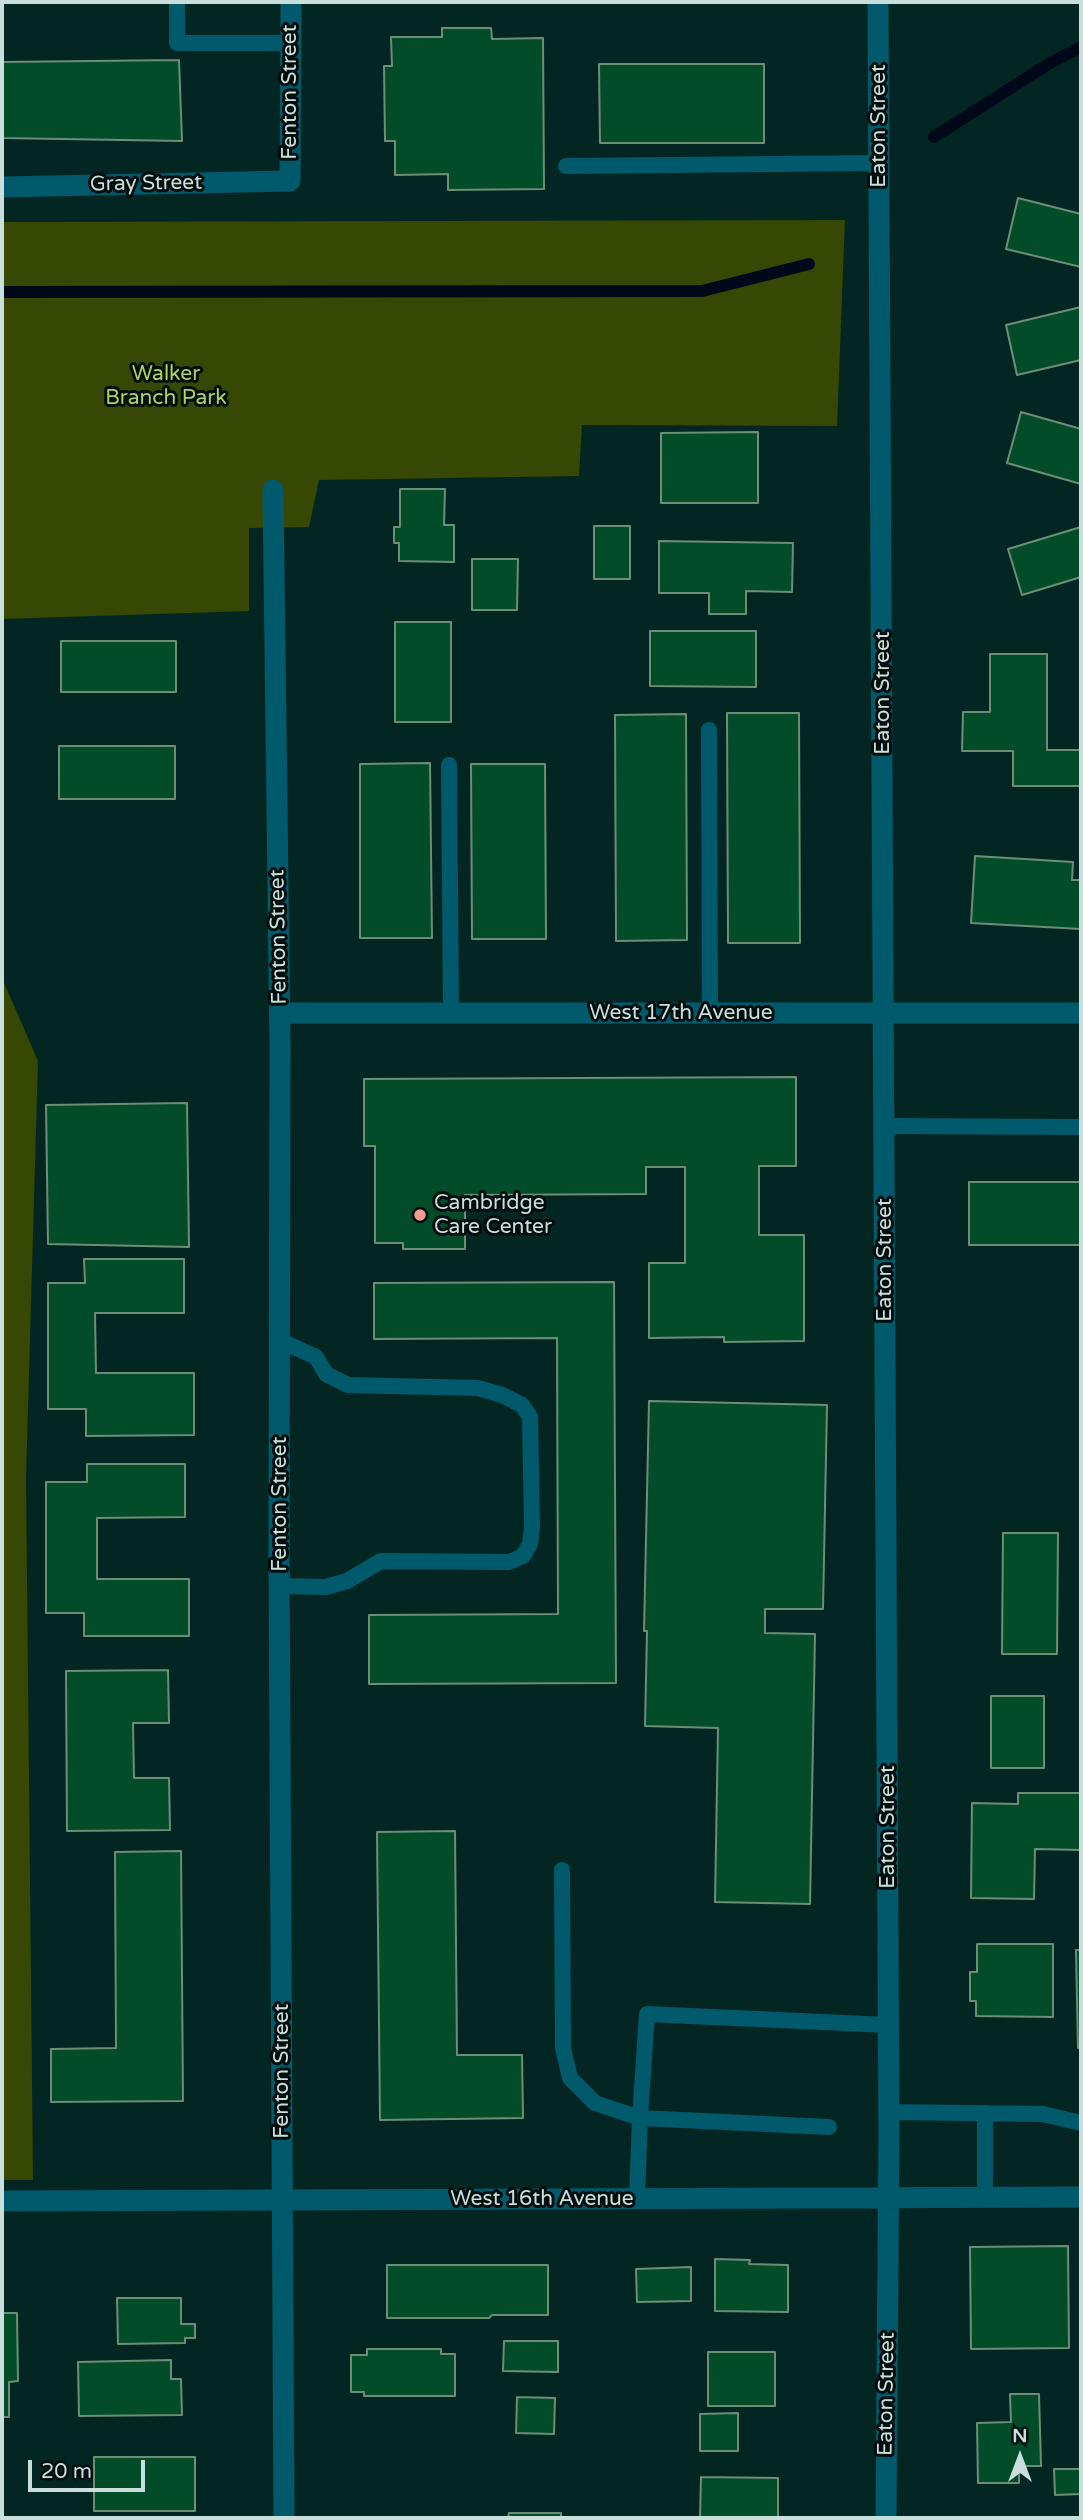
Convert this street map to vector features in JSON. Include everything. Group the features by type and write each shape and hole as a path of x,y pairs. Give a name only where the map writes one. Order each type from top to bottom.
{"street":[{"name":"Fenton Street","path":"290,181 291,2"},
{"name":"Eaton Street","path":"878,2 889,2199 886,2518"},
{"name":"Gray Street","path":"2,187 290,181"},
{"name":"Fenton Street","path":"273,490 280,1013 279,1586 284,2518"},
{"name":"West 17th Avenue","path":"280,1013 1081,1013"},
{"name":"West 16th Avenue","path":"2,2201 1081,2197"}],"lane":[{"path":"177,2 177,43 290,43"},
{"path":"566,166 879,163"},
{"path":"709,730 710,1013"},
{"path":"449,765 451,1013"},
{"path":"885,1126 1081,1127"},
{"path":"279,1586 326,1587 347,1581 382,1561 509,1562 523,1556 530,1544 532,1527 530,1417 522,1405 502,1395 478,1388 348,1385 326,1374 316,1357 281,1341"},
{"path":"562,1870 563,2048 570,2078 595,2103 639,2118 829,2127"},
{"path":"638,2199 639,2118 647,2014 888,2025"},
{"path":"888,2112 1042,2114 1081,2123"},
{"path":"985,2113 985,2198"}],"green space":[{"name":"Walker Branch Park","path":"845,220 837,426 582,425 579,476 319,480 309,527 249,528 249,611 2,619 2,222"},
{"path":"2,978 38,1061 26,1478 33,2180 2,2180"}],"building":[{"path":"442,28 491,28 492,39 543,38 544,189 448,190 448,174 395,175 395,141 385,141 384,66 392,66 391,37 442,37"},
{"path":"179,60 182,141 2,138 2,62"},
{"path":"599,64 764,64 764,143 600,143"},
{"path":"1018,198 1081,214 1081,267 1006,249"},
{"path":"1081,307 1081,360 1017,375 1006,325"},
{"path":"1021,412 1081,429 1081,484 1007,463"},
{"path":"758,432 758,503 661,503 661,433"},
{"path":"400,489 445,489 444,525 454,525 454,562 399,561 399,543 394,543 394,527 400,527"},
{"path":"594,526 630,526 630,579 594,579"},
{"path":"1081,527 1081,577 1022,595 1008,549"},
{"path":"659,541 793,543 792,592 746,591 746,614 709,614 709,593 659,593"},
{"path":"472,559 518,559 517,610 472,610"},
{"path":"395,622 451,622 451,722 395,722"},
{"path":"650,631 756,631 756,687 650,686"},
{"path":"61,641 176,641 176,692 61,692"},
{"path":"990,654 1047,654 1047,750 1081,750 1081,786 1013,786 1013,751 962,751 963,712 990,712"},
{"path":"727,713 799,713 800,943 728,943"},
{"path":"686,714 687,940 616,941 615,715"},
{"path":"59,746 175,746 175,799 59,799"},
{"path":"430,763 432,938 360,938 360,764"},
{"path":"471,764 545,764 546,939 472,939"},
{"path":"975,856 1073,862 1072,880 1081,880 1081,929 971,923"},
{"name":"Cambridge Care Center","path":"796,1077 796,1166 759,1166 759,1235 804,1235 804,1341 724,1342 724,1337 649,1338 649,1263 685,1263 685,1167 646,1167 646,1194 465,1195 465,1249 403,1249 403,1243 375,1243 375,1146 364,1146 364,1079"},
{"path":"187,1103 189,1247 48,1244 46,1105"},
{"path":"969,1182 1081,1182 1081,1245 969,1245"},
{"path":"84,1259 184,1259 184,1313 95,1313 96,1373 194,1373 194,1435 86,1436 86,1409 48,1409 48,1283 85,1283"},
{"path":"614,1282 616,1683 369,1684 369,1615 558,1614 557,1338 374,1339 374,1283"},
{"path":"649,1401 827,1405 823,1609 765,1609 765,1633 815,1634 810,1904 715,1902 718,1728 645,1726 647,1631 644,1631"},
{"path":"87,1464 185,1464 185,1517 97,1518 97,1579 189,1579 189,1636 84,1636 84,1613 46,1613 46,1482 87,1482"},
{"path":"1003,1533 1058,1533 1057,1654 1002,1654"},
{"path":"168,1670 169,1723 133,1723 134,1778 169,1778 170,1830 67,1831 66,1671"},
{"path":"991,1696 1044,1696 1044,1768 991,1768"},
{"path":"1018,1793 1081,1793 1081,1850 1035,1849 1034,1899 971,1898 972,1803 1018,1804"},
{"path":"455,1831 457,2055 522,2055 523,2118 380,2120 377,1832"},
{"path":"181,1851 183,2101 51,2102 51,2049 116,2048 115,1852"},
{"path":"977,1944 1053,1944 1053,2017 976,2016 976,2001 970,2001 970,1972 977,1972"},
{"path":"1076,1950 1081,1950 1081,2048 1078,2048"},
{"path":"1068,2246 1069,2348 971,2349 970,2247"},
{"path":"715,2259 750,2260 749,2264 788,2265 788,2312 715,2311"},
{"path":"387,2265 548,2265 548,2315 387,2318"},
{"path":"691,2267 691,2301 637,2302 636,2269"},
{"path":"117,2298 181,2298 181,2324 195,2324 195,2338 185,2338 185,2343 118,2344"},
{"path":"2,2313 17,2313 18,2381 9,2382 9,2417 2,2417"},
{"path":"504,2341 558,2341 558,2372 503,2371"},
{"path":"367,2349 441,2349 441,2354 455,2354 455,2396 364,2396 364,2392 351,2392 351,2355 367,2355"},
{"path":"708,2352 775,2352 775,2406 708,2406"},
{"path":"171,2360 171,2379 181,2379 182,2415 79,2416 78,2362"},
{"path":"1010,2394 1039,2394 1041,2466 1019,2466 1019,2483 978,2483 977,2423 1011,2422"},
{"path":"517,2397 555,2398 554,2434 516,2433"},
{"path":"738,2413 738,2451 700,2451 700,2414"},
{"path":"94,2457 195,2457 195,2511 94,2511"},
{"path":"1054,2469 1081,2469 1081,2494 1055,2495"},
{"path":"701,2477 778,2478 778,2517 700,2518"},
{"path":"509,2513 561,2513 561,2518 508,2518"},
{"path":"968,2517 1056,2518 968,2518"}],"waterway":[{"path":"934,137 1050,63 1081,47"},
{"path":"2,292 702,291 809,264"}],"place":[{"name":"Cambridge Care Center","path":"420,1215"}]}
